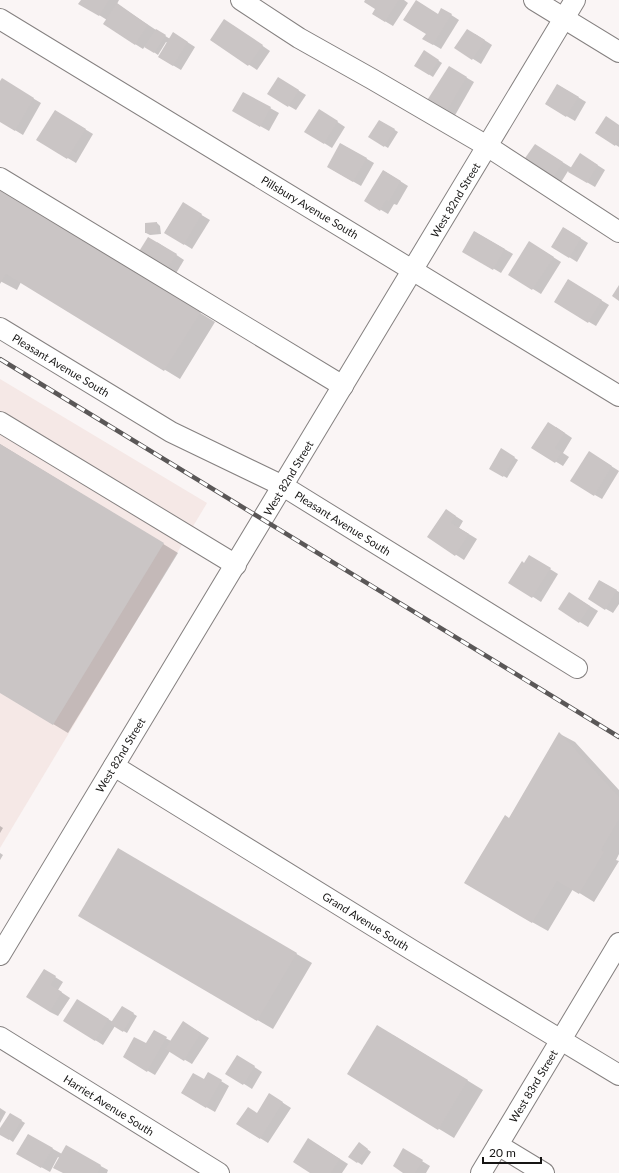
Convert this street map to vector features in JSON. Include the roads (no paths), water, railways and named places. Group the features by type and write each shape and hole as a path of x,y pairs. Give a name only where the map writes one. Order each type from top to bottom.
{"street":[{"path":"241,0 299,38 487,146 619,232"},
{"path":"534,0 619,52"},
{"name":"West 82nd Street","path":"0,955 575,0"},
{"name":"Pillsbury Avenue South","path":"0,18 619,396"},
{"path":"0,178 343,386"},
{"name":"Pleasant Avenue South","path":"0,328 171,432 283,486 577,668"},
{"path":"0,422 236,565"},
{"name":"Grand Avenue South","path":"114,766 619,1075"},
{"name":"West 83rd Street","path":"481,1173 619,943"},
{"name":"Harriet Avenue South","path":"0,1037 219,1173"},
{"path":"498,1145 544,1173"}],"railway":[{"path":"0,359 619,737"}]}
